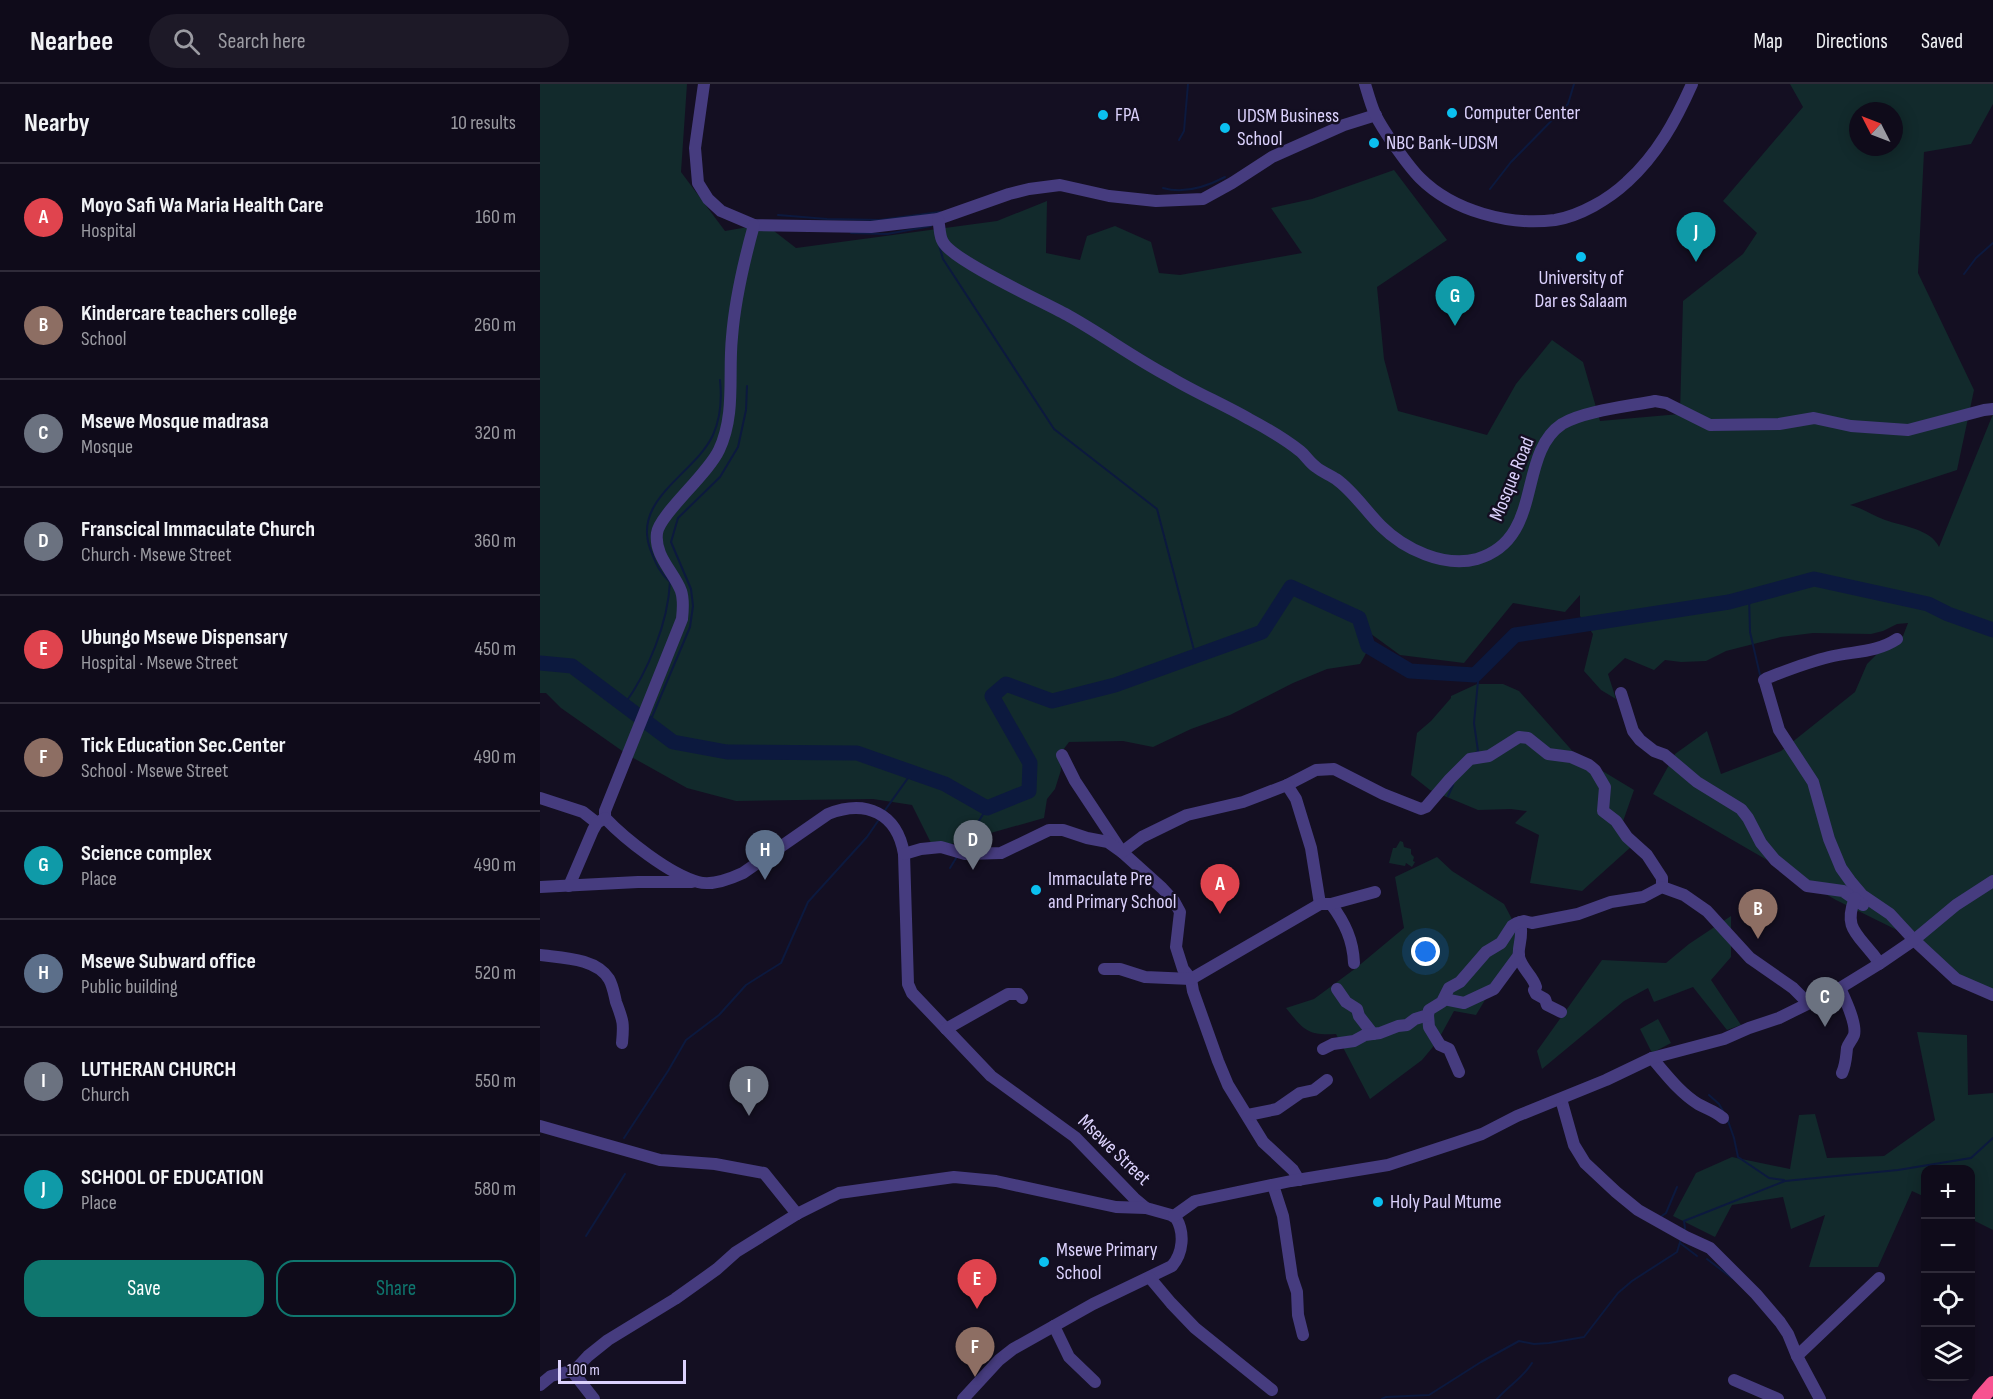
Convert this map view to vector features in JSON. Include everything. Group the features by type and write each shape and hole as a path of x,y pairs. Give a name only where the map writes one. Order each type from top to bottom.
{"highway":[{"path":"1980,1399 1993,1384"}],"street":[{"path":"704,84 695,148 698,183 708,199 721,211 754,225 871,227 938,219 1009,194 1060,185 1109,196 1156,201 1203,199 1272,157 1344,125 1376,115"},
{"path":"1365,84 1376,115 1420,178 1458,204 1500,219 1529,220 1556,219 1586,210 1627,183 1671,129 1692,84"},
{"name":"Mosque Road","path":"938,219 942,242 952,251 977,267 1070,316 1168,377 1258,424 1300,451 1317,468 1337,480 1400,543 1434,558 1459,561 1477,559 1498,547 1519,526 1534,470 1546,442 1561,425 1573,418 1655,401 1710,425 1779,424 1814,417 1851,426 1908,430 1993,409"},
{"path":"569,886 605,811 682,619 682,593 661,556 656,543 657,531 666,516 708,470 715,460 724,436 730,411 731,339 736,304 754,225"},
{"path":"1897,639 1880,648 1832,656 1799,665 1764,680 1779,730 1813,782 1825,828 1841,868 1862,895 1890,914 1956,979 1993,995"},
{"path":"1621,693 1633,731 1640,740 1653,751 1665,755 1697,782 1741,809 1761,843 1775,860 1807,886 1843,891 1867,908 1890,914"},
{"path":"1122,852 1142,837 1186,815 1243,802 1287,785 1316,770 1334,769 1383,794 1421,809 1426,807 1470,759 1489,756 1519,737 1528,738 1548,754 1571,757 1595,770 1605,787 1604,811 1647,855 1662,878 1662,886"},
{"path":"1062,755 1122,852"},
{"path":"1287,785 1296,800 1326,904 1348,933 1354,963"},
{"path":"540,798 601,820 659,861 698,882"},
{"name":"Msewe Street","path":"698,882 719,882 743,873 828,814 851,807 878,812 888,820 903,843 908,984 918,999 991,1076 1075,1137 1134,1198 1146,1208 1174,1216"},
{"path":"904,854 941,847 965,854 1001,853 1049,830 1063,830 1108,842 1122,852 1162,888 1180,912 1176,947 1184,969 1191,979 1192,991 1228,1085 1263,1142 1293,1170 1299,1180"},
{"path":"540,888 668,881 698,882"},
{"path":"963,1399 999,1360 1013,1349 1115,1292 1172,1266 1179,1256 1182,1242 1179,1222 1174,1216 1194,1201 1388,1165 1473,1137 1652,1058 1724,1039 1793,1012 1840,988 1879,964 1914,940 1956,905 1993,881"},
{"path":"1459,1072 1448,1048 1440,1045 1430,1027 1429,1010 1437,1007 1449,988 1460,982 1486,952 1503,941 1512,926 1520,922 1532,923 1578,914 1611,902 1643,897 1662,886"},
{"path":"1662,886 1684,895 1707,911 1750,957 1793,988 1809,1003"},
{"path":"1104,969 1120,969 1145,977 1191,979 1326,904 1375,892"},
{"path":"1855,898 1851,915 1855,934 1878,959 1879,964"},
{"path":"1444,999 1464,1003 1494,989 1519,956 1522,936 1520,922"},
{"path":"540,955 572,959 599,968 604,972 611,982 623,1018 622,1043"},
{"path":"1519,956 1526,972 1534,982 1535,992 1545,999 1547,1005 1561,1012"},
{"path":"1840,988 1848,1005 1854,1028 1854,1034 1847,1047 1847,1062 1842,1073"},
{"path":"1336,989 1346,1002 1357,1009 1359,1016 1373,1034"},
{"path":"946,1029 1008,994 1018,994 1022,998"},
{"path":"1323,1049 1363,1035 1380,1033 1397,1026 1407,1025 1428,1015"},
{"path":"1652,1058 1665,1075 1690,1098 1716,1111 1723,1118"},
{"path":"1248,1115 1277,1109 1300,1093 1313,1090 1327,1080"},
{"path":"1560,1099 1574,1145 1585,1163 1638,1210 1710,1248 1756,1294 1780,1322 1820,1399"},
{"path":"540,1126 660,1160 715,1164 764,1173 797,1214"},
{"path":"540,1385 550,1376 572,1371 608,1340 655,1313 717,1269 736,1252 797,1214 839,1193 954,1177 1006,1183 1116,1207 1146,1208"},
{"path":"1272,1185 1283,1216 1303,1335"},
{"path":"1150,1278 1171,1304 1196,1328 1272,1390"},
{"path":"1797,1356 1879,1278"},
{"path":"1054,1326 1069,1357 1095,1382"},
{"path":"572,1371 594,1399"},
{"path":"1734,1380 1778,1399"}],"green space":[{"path":"540,84 687,84 681,172 725,231 765,224 796,248 997,221 1047,201 1046,253 1080,260 1087,236 1115,226 1151,242 1159,273 1180,275 1302,253 1271,208 1312,199 1394,170 1447,240 1377,287 1384,359 1398,411 1487,435 1516,384 1552,340 1583,362 1600,421 1680,414 1683,301 1743,254 1757,233 1723,201 1803,107 1790,84 1993,84 1993,104 1971,144 1924,152 1918,273 1974,390 1957,470 1850,505 1885,520 1923,532 1930,536 1939,547 1993,414 1993,1000 1905,934 1836,900 1653,794 1675,754 1707,731 1721,774 1781,751 1855,692 1867,664 1881,650 1903,636 1908,623 1897,624 1871,634 1813,633 1781,637 1726,651 1706,661 1665,660 1654,670 1625,658 1608,674 1616,699 1601,690 1584,671 1593,634 1580,616 1580,595 1565,612 1513,603 1464,663 1400,655 1367,631 1368,648 1360,664 1327,669 1293,683 1230,715 1191,729 1153,747 1123,741 1069,742 1060,754 1061,770 1055,789 1047,799 1044,818 934,849 912,805 873,799 736,801 687,788 628,755 561,708 546,693 540,693"},
{"path":"1477,684 1503,684 1519,691 1576,755 1634,790 1621,827 1632,846 1582,891 1530,883 1539,835 1515,823 1527,811 1478,810 1430,790 1411,775 1417,733 1431,721 1451,696"},
{"path":"1400,841 1403,842 1404,847 1411,849 1415,862 1412,867 1406,863 1405,866 1389,863 1393,848 1396,848"},
{"path":"1437,857 1452,871 1504,904 1522,938 1476,1015 1454,1011 1437,1042 1422,1060 1370,1099 1336,1034 1318,1034 1306,1030 1286,1008 1314,999 1404,928 1395,877"},
{"path":"1731,916 1731,957 1711,980 1741,1025 1727,1030 1693,987 1654,1002 1648,988 1624,1001 1542,1069 1537,1051 1602,960 1666,963 1689,944"},
{"path":"1658,1019 1671,1043 1652,1053 1640,1029"},
{"path":"1917,1032 1967,1035 1968,1095 1993,1093 1993,1230 1975,1221 1975,1165 1921,1165 1921,1195 1912,1191 1878,1267 1809,1267 1825,1215 1791,1229 1783,1197 1732,1205 1715,1237 1673,1216 1696,1173 1732,1157 1790,1169 1799,1115 1815,1114 1827,1158 1884,1156 1935,1120"}],"waterway":[{"path":"1179,140 1184,131 1188,84"},
{"path":"1490,189 1511,162 1568,104 1574,84"},
{"path":"1163,188 1171,190 1195,188 1225,177"},
{"path":"778,215 880,220 940,212"},
{"path":"851,233 887,234 931,226"},
{"path":"1964,274 1976,258 1993,243"},
{"path":"939,245 943,259 1054,429 1157,509 1195,654"},
{"path":"624,705 649,662 661,630 668,598 670,582 659,568 651,551 647,533 649,517 667,488 693,462 713,435 720,408 720,380"},
{"path":"649,724 690,627 693,606 691,589 671,542 678,518 720,477 738,447 746,410 747,386"},
{"path":"540,663 572,666 673,742 727,752 857,753 945,784 987,808 1029,791 1030,763 992,696 1006,684 1052,701 1115,685 1262,632 1291,587 1359,618 1368,646 1410,671 1475,675 1515,635 1729,602 1814,579 1928,604 1948,614 1993,630"},
{"path":"1749,596 1750,632 1760,675"},
{"path":"1475,754 1478,751 1474,723 1479,671"},
{"path":"883,813 913,771"},
{"path":"1448,796 1453,785"},
{"path":"962,848 987,808"},
{"path":"624,1138 686,1040 719,1015 746,985 781,963 808,902 867,837 878,821"},
{"path":"950,868 958,855"},
{"path":"1709,1095 1723,1111"},
{"path":"1727,1118 1738,1157 1769,1178 1784,1180"},
{"path":"1684,1231 1684,1221 1785,1181 1898,1170 1971,1158 1993,1138"},
{"path":"586,1236 625,1174"},
{"path":"1659,1218 1666,1213 1677,1187"},
{"path":"1382,1399 1429,1395 1519,1341 1534,1344 1584,1337 1618,1293 1632,1281 1677,1252 1681,1239"},
{"path":"1680,1243 1697,1256"},
{"path":"1707,1259 1732,1278"},
{"path":"1497,1399 1532,1363"}],"place":[{"name":"Computer Center","path":"1452,113"},
{"name":"FPA","path":"1103,115"},
{"name":"UDSM Business School","path":"1225,128"},
{"name":"NBC Bank-UDSM","path":"1374,143"},
{"name":"University of Dar es Salaam","path":"1581,257"},
{"name":"SCHOOL OF EDUCATION","path":"1696,262"},
{"name":"Science complex","path":"1455,326"},
{"name":"Franscical Immaculate Church","path":"973,870"},
{"name":"Msewe Subward office","path":"765,880"},
{"name":"Immaculate Pre and Primary School","path":"1036,890"},
{"name":"Moyo Safi Wa Maria Health Care","path":"1220,914"},
{"name":"Kindercare teachers college","path":"1758,939"},
{"name":"Msewe Mosque madrasa","path":"1825,1027"},
{"name":"LUTHERAN CHURCH","path":"749,1116"},
{"name":"Holy Paul Mtume","path":"1378,1202"},
{"name":"Msewe Primary School","path":"1044,1262"},
{"name":"Ubungo Msewe Dispensary","path":"977,1309"},
{"name":"Tick Education Sec.Center","path":"975,1377"}]}
